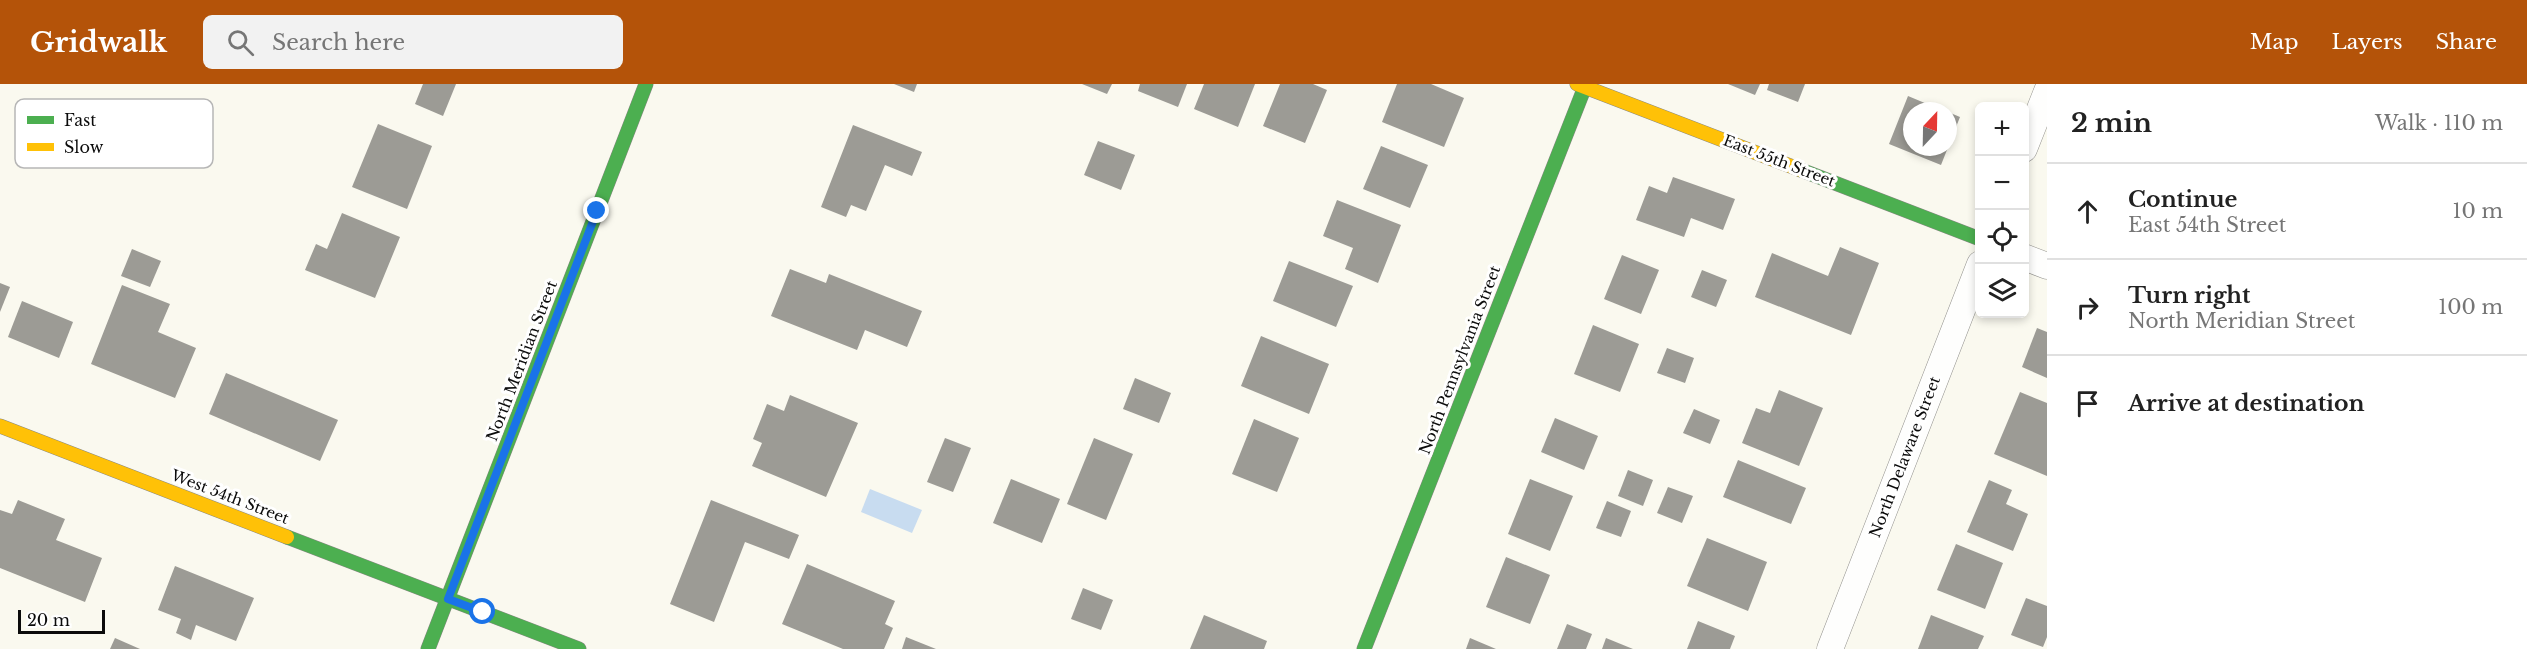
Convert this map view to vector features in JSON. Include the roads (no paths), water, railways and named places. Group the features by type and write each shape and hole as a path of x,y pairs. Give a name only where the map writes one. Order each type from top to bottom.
{"street":[{"name":"North Meridian Street","path":"428,649 645,84"},
{"name":"East 55th Street","path":"1583,85 1975,237"},
{"name":"North Pennsylvania Street","path":"1364,649 1583,85"},
{"path":"2029,138 2047,91"},
{"path":"2029,259 2047,266"},
{"name":"North Delaware Street","path":"1830,649 1975,277"},
{"name":"West 54th Street","path":"0,426 579,649"}],"water":[{"path":"870,489 922,510 912,533 861,512"}]}
